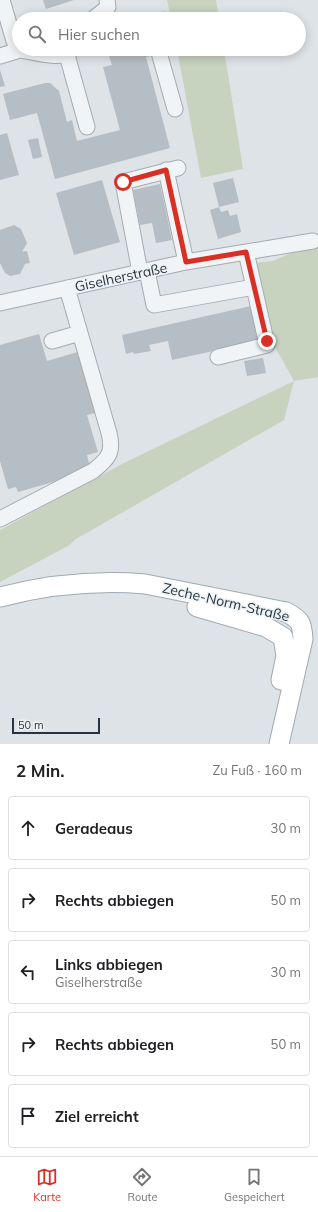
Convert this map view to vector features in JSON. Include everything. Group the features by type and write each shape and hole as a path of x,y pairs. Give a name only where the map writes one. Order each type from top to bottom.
{"main road":[{"name":"Zeche-Norm-Straße","path":"0,597 38,589 72,585 124,582 145,584 286,612 298,619 301,625 302,639 279,744"},
{"name":"Zeche-Norm-Straße","path":"72,585 123,590 153,595 251,622 277,632 283,637 286,656 269,744"}],"street":[{"path":"2,0 5,26 12,38"},
{"path":"102,12 108,7 107,0"},
{"path":"0,56 12,52"},
{"path":"71,56 87,127"},
{"path":"160,56 174,109"},
{"path":"186,262 172,169 123,182 144,271 154,305 254,287"},
{"name":"Giselherstraße","path":"0,304 186,262 314,241"},
{"path":"218,357 266,345 246,252"},
{"path":"0,519 93,471 104,463 109,455 112,444 67,288"},
{"path":"52,341 80,333"}],"green space":[{"path":"167,0 216,0 218,12 170,12"},
{"path":"178,56 225,56 243,169 201,178"},
{"path":"318,245 318,377 294,381 276,349 255,263 273,261 308,246"},
{"path":"294,381 284,420 76,539 68,546 0,582 0,530 126,462"}],"building":[{"path":"43,0 74,0 46,9"},
{"path":"109,56 150,56 146,57 170,148 55,179 37,113 10,120 3,94 50,83 59,91 67,122 72,120 77,141 120,130 103,67 112,65"},
{"path":"0,70 5,86 0,87"},
{"path":"7,133 19,175 0,180 0,135"},
{"path":"38,138 42,157 33,159 28,140"},
{"path":"233,178 239,202 219,207 213,183"},
{"path":"102,180 120,242 74,255 56,193"},
{"path":"160,184 172,240 156,243 152,223 140,225 133,190"},
{"path":"219,207 221,212 228,210 230,216 237,214 241,232 218,239 210,210"},
{"path":"14,225 21,229 27,243 22,252 27,251 30,263 25,264 20,274 10,276 5,273 0,263 0,230"},
{"path":"251,306 259,341 172,360 168,341 149,345 151,351 126,354 122,335"},
{"path":"39,334 47,361 81,351 99,412 87,415 98,452 87,455 91,471 18,492 16,487 8,489 0,461 0,345"},
{"path":"263,358 266,373 247,376 244,361"}],"route":[{"path":"123,182 166,170 186,262 246,252 267,341"}]}
